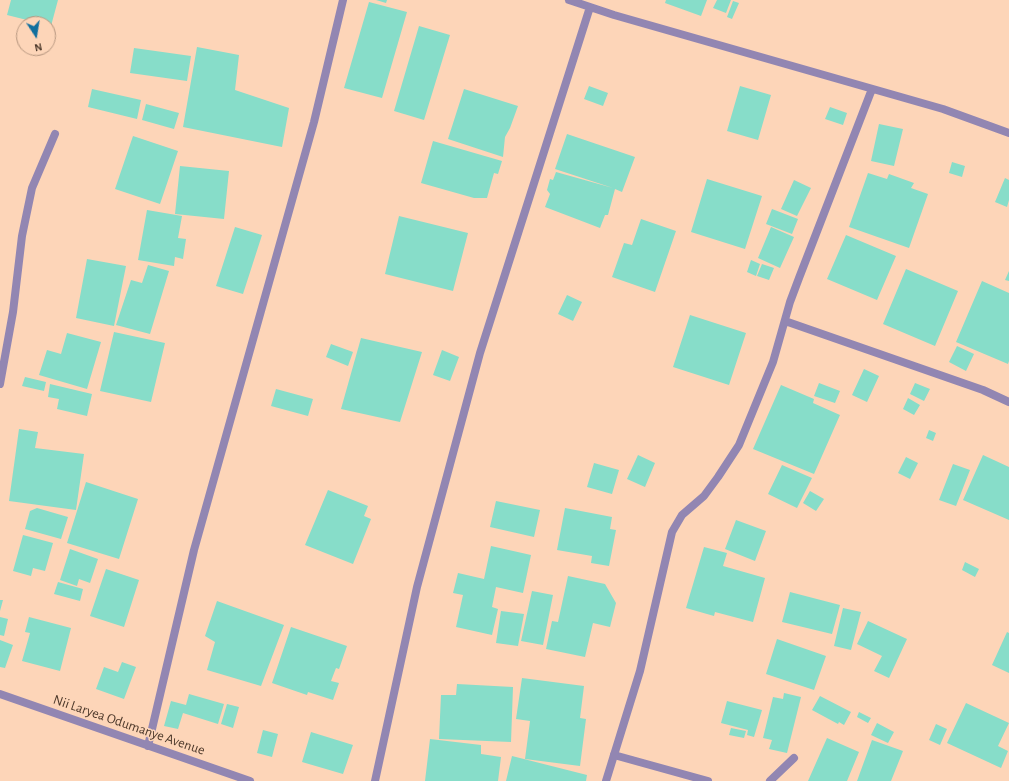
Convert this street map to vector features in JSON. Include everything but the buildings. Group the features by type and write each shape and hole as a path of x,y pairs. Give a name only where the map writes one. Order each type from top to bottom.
{"street":[{"path":"148,746 194,550 314,122 343,0"},
{"path":"569,0 629,19 943,109 1009,133"},
{"path":"375,781 417,587 480,352 590,7"},
{"path":"606,781 640,670 672,532 682,515 704,496 738,445 773,362 799,278 872,89"},
{"path":"0,384 13,312 22,236 32,188 55,134"},
{"path":"785,321 976,388 1009,402"},
{"name":"Nii Laryea Odumanye Avenue","path":"0,694 250,781"},
{"path":"614,754 708,781"},
{"path":"770,781 794,758"}]}
